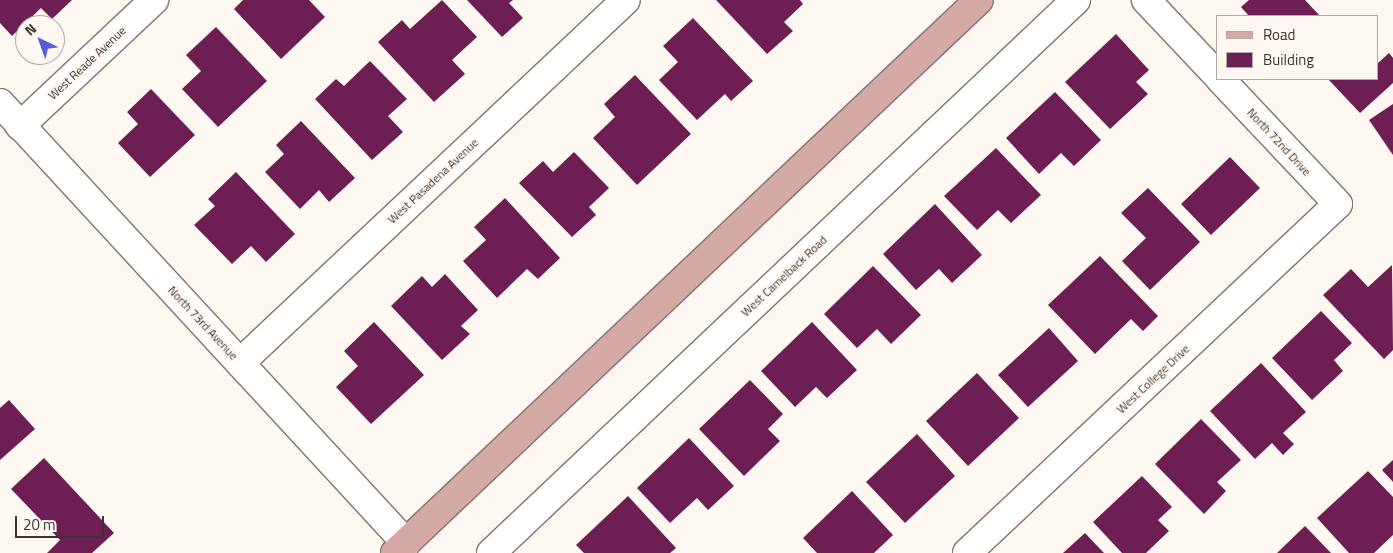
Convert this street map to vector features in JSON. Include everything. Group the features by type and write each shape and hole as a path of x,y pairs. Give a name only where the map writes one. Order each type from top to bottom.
{"main road":[{"path":"400,548 979,0"}],"street":[{"name":"West Reade Avenue","path":"20,126 154,0"},
{"name":"West Pasadena Avenue","path":"240,362 626,0"},
{"name":"West Camelback Road","path":"491,553 1076,0"},
{"path":"1146,0 1216,74"},
{"name":"North 72nd Drive","path":"1221,80 1338,204"},
{"name":"North 73rd Avenue","path":"0,104 240,362 400,548"},
{"name":"West College Drive","path":"967,553 1338,204"}],"building":[{"path":"0,0 72,0 56,15 48,15 41,8 34,15 15,15 15,33 12,36 0,23"},
{"path":"243,0 309,0 325,17 281,59 234,9"},
{"path":"442,0 477,37 452,60 465,74 434,102 378,42 402,20 410,29"},
{"path":"467,0 513,0 509,3 523,18 502,37"},
{"path":"716,0 800,0 803,4 784,22 793,31 767,54"},
{"path":"1249,0 1305,0 1319,15 1248,15 1241,7"},
{"path":"693,18 753,81 731,101 725,94 697,120 659,80 678,62 663,46"},
{"path":"216,27 267,81 218,127 182,89 201,71 186,55"},
{"path":"1116,34 1149,70 1136,82 1148,94 1110,129 1065,82"},
{"path":"1389,53 1393,58 1393,83 1360,113 1329,80 1378,80 1378,63"},
{"path":"370,61 407,99 388,116 403,132 372,160 315,99 336,79 344,86"},
{"path":"635,75 691,134 637,185 593,138 615,117 604,104"},
{"path":"151,89 195,135 150,177 118,143 138,124 127,112"},
{"path":"1055,92 1101,140 1074,166 1061,153 1039,174 1006,138"},
{"path":"1393,104 1393,155 1369,120"},
{"path":"301,121 355,178 329,202 319,190 300,209 265,172 284,154 276,145"},
{"path":"996,148 1041,195 1011,223 998,210 977,230 944,196"},
{"path":"574,152 609,188 589,207 596,215 572,237 519,183 543,161 553,172"},
{"path":"1230,157 1260,188 1211,235 1181,204"},
{"path":"236,172 295,234 266,262 251,246 232,264 194,225 215,206 208,199"},
{"path":"1148,188 1200,242 1150,290 1122,261 1146,238 1121,213"},
{"path":"505,198 560,258 538,279 527,269 497,298 463,261 486,240 474,227"},
{"path":"935,204 982,255 952,283 939,269 916,290 883,254"},
{"path":"1100,256 1158,316 1143,331 1131,319 1095,354 1048,305"},
{"path":"1392,265 1393,350 1384,359 1323,295 1351,269 1368,287"},
{"path":"873,266 921,315 891,344 877,329 857,348 824,314"},
{"path":"445,274 478,310 461,326 470,334 442,360 391,306 422,276 432,287"},
{"path":"1321,311 1352,343 1334,360 1343,371 1312,400 1272,358"},
{"path":"374,322 424,375 371,424 336,387 358,366 344,351"},
{"path":"812,322 857,370 827,398 816,387 795,407 761,371"},
{"path":"1049,328 1078,361 1028,407 998,375"},
{"path":"1261,363 1306,412 1283,433 1294,444 1283,455 1272,443 1255,459 1210,411"},
{"path":"977,373 1019,418 968,466 926,421"},
{"path":"750,380 783,414 768,429 780,441 744,476 699,429"},
{"path":"9,400 35,429 0,460 0,408"},
{"path":"1201,419 1241,460 1217,482 1226,491 1204,514 1155,464"},
{"path":"917,434 955,476 905,523 866,482"},
{"path":"689,438 734,486 708,510 697,498 670,523 637,488"},
{"path":"44,458 114,533 92,553 47,553 60,540 11,489"},
{"path":"1393,460 1393,482 1382,470"},
{"path":"1368,471 1393,497 1393,535 1374,553 1349,553 1317,518"},
{"path":"1142,476 1172,507 1158,520 1169,531 1146,553 1122,553 1093,522"},
{"path":"852,491 893,535 874,553 817,553 803,538"},
{"path":"628,496 676,548 670,553 584,553 576,545"},
{"path":"1305,526 1331,553 1277,553"},
{"path":"1085,533 1104,553 1063,553"}]}
